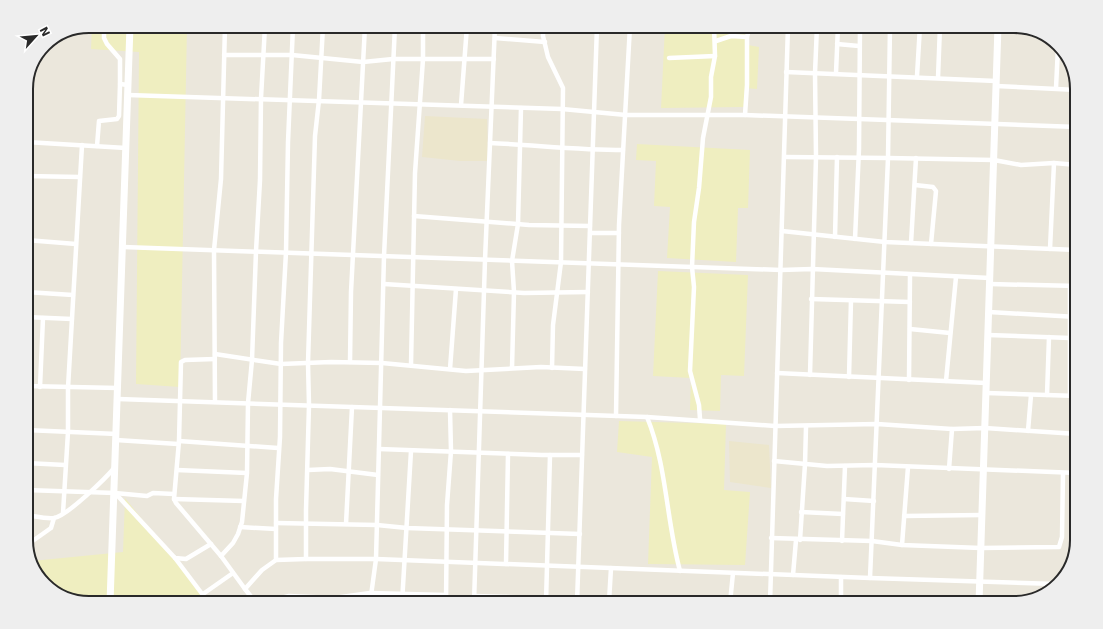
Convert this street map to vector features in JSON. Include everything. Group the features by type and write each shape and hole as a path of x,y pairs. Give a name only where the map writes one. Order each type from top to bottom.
{"street":[{"path":"97,146 99,121 116,119 119,116 120,59 107,44 104,38 104,33"},
{"path":"110,596 116,466 130,33"},
{"path":"215,402 214,250 221,179 225,33"},
{"path":"221,556 233,543 240,527 247,473 248,403 252,360 260,180 261,98 265,33"},
{"path":"276,560 278,448 286,252 289,99 293,33"},
{"path":"306,559 309,405 308,363 315,136 319,100 322,33"},
{"path":"350,362 365,33"},
{"path":"370,593 376,559 384,256 395,33"},
{"path":"411,365 414,216 423,59 423,33"},
{"path":"461,106 466,33"},
{"path":"474,596 485,260 495,33"},
{"path":"543,33 548,57 563,88 561,262 553,325 552,368"},
{"path":"578,596 597,33"},
{"path":"616,416 619,233 630,33"},
{"path":"700,419 700,405 690,371 694,287 692,267 703,138 708,116 715,56 715,33"},
{"path":"744,115 747,85 748,33"},
{"path":"770,596 785,157 788,33"},
{"path":"810,375 816,158 815,73 817,33"},
{"path":"836,73 838,33"},
{"path":"855,239 859,158 860,33"},
{"path":"870,578 890,120 888,75 890,33"},
{"path":"917,76 920,33"},
{"path":"938,78 940,33"},
{"path":"979,596 998,33"},
{"path":"716,41 731,36 747,37"},
{"path":"495,38 544,42"},
{"path":"837,44 859,46"},
{"path":"1056,88 1058,54"},
{"path":"224,55 292,55 363,62 393,59 494,59"},
{"path":"669,58 715,56"},
{"path":"786,72 917,76 1070,89"},
{"path":"120,84 128,85"},
{"path":"128,95 492,106 626,114 708,116 744,115 1070,127"},
{"path":"512,368 514,292 512,261 518,224 521,108"},
{"path":"33,142 126,148"},
{"path":"490,143 592,150 623,150"},
{"path":"63,513 68,432 68,388 82,145"},
{"path":"785,157 994,160 1021,165 1054,163 1070,164"},
{"path":"835,237 837,158"},
{"path":"911,243 916,158"},
{"path":"1050,249 1054,163"},
{"path":"33,176 80,177"},
{"path":"915,185 933,187 936,191 931,244"},
{"path":"414,216 487,220 518,224 590,226"},
{"path":"782,231 885,242 1070,250"},
{"path":"590,233 619,233"},
{"path":"33,241 76,244"},
{"path":"123,247 781,270 812,269 956,277 990,281 1070,286 1070,396 986,393"},
{"path":"909,380 910,275"},
{"path":"946,381 956,277"},
{"path":"384,284 514,292 588,292"},
{"path":"450,369 456,289"},
{"path":"33,292 73,295"},
{"path":"811,299 910,302"},
{"path":"850,377 851,300"},
{"path":"989,312 1070,317"},
{"path":"33,317 72,319"},
{"path":"40,387 43,318"},
{"path":"910,329 950,333"},
{"path":"988,335 1070,338"},
{"path":"1047,395 1049,337"},
{"path":"250,596 221,556 176,503 174,496 179,443 181,362 185,360 215,356 281,364 350,362 382,363 466,371 512,368 585,369"},
{"path":"777,373 986,383"},
{"path":"33,386 118,388"},
{"path":"1028,431 1031,395"},
{"path":"118,399 584,414 700,419 741,425 806,426 877,424 952,429 985,428 1070,434"},
{"path":"346,524 352,407"},
{"path":"348,596 370,593 446,595 447,528 451,451 450,410"},
{"path":"648,417 656,438 660,457 672,542 680,571"},
{"path":"793,575 801,512 805,464 806,426"},
{"path":"950,468 952,429"},
{"path":"33,430 68,432 179,443 278,448"},
{"path":"379,449 582,455"},
{"path":"402,594 411,451"},
{"path":"506,564 508,454"},
{"path":"546,596 550,455"},
{"path":"774,461 845,466 950,468 1070,474"},
{"path":"33,463 66,464"},
{"path":"33,516 54,518 63,513 105,480 116,466"},
{"path":"842,541 845,466"},
{"path":"902,545 908,467"},
{"path":"308,470 330,469 348,473 378,476"},
{"path":"177,470 247,473"},
{"path":"771,538 872,541 902,545 981,548 1060,547 1062,537 1063,473"},
{"path":"33,490 114,493 147,496 153,493 244,501"},
{"path":"114,493 175,558 203,594 233,573"},
{"path":"844,499 874,501"},
{"path":"801,512 844,514"},
{"path":"904,516 982,515"},
{"path":"33,541 51,528 54,518"},
{"path":"276,523 377,525 407,528 506,530 580,534"},
{"path":"240,527 276,529"},
{"path":"175,558 186,559 211,544"},
{"path":"245,589 262,570 276,560 306,559 376,559 1048,584"},
{"path":"609,596 611,568"},
{"path":"731,596 733,573"},
{"path":"841,577 841,596"}],"shaded area":[{"path":"425,116 487,119 488,161 460,161 422,157"},
{"path":"729,441 769,445 771,488 730,482"}],"sand":[{"path":"92,33 187,33 180,387 136,384 139,52 91,49"},
{"path":"665,33 748,33 748,45 759,47 757,89 745,88 744,107 661,108"},
{"path":"637,144 750,150 748,208 738,208 736,262 667,258 670,207 654,206 656,161 636,160"},
{"path":"658,271 748,275 744,376 721,375 720,411 690,410 691,378 653,376"},
{"path":"619,421 726,424 724,490 750,492 745,565 648,564 652,457 617,452"},
{"path":"125,498 204,596 82,596 68,592 52,582 42,571 37,560 123,552"}]}
